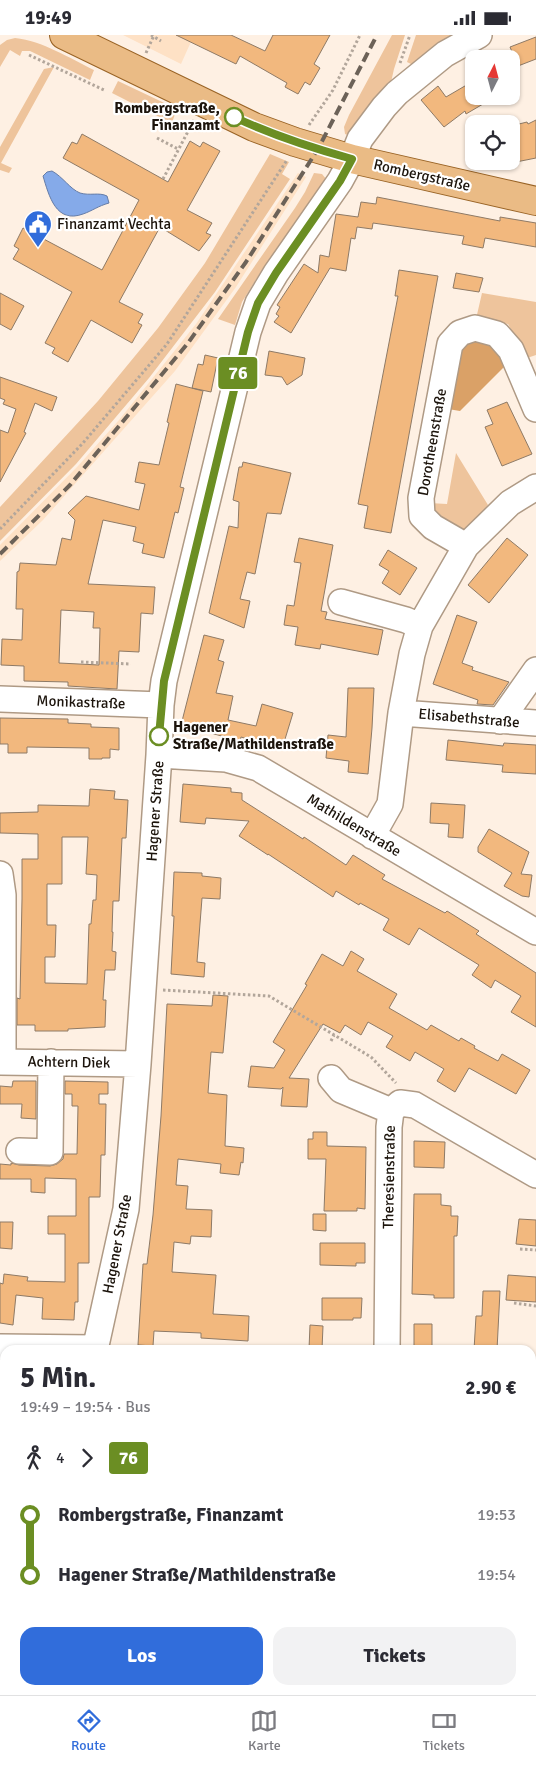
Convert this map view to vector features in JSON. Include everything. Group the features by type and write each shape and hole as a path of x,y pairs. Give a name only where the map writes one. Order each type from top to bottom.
{"main road":[{"name":"Rombergstraße","path":"64,35 254,127 352,159 536,201"}],"street":[{"name":"Hagener Straße","path":"96,1345 126,1209 138,1064 164,681 248,332 258,303 340,181 360,139 384,107 445,54 479,35"},
{"name":"Dorotheenstraße","path":"466,546 433,527 422,516 420,498 450,344 460,333 475,328 497,334 511,351 536,409"},
{"name":"Elisabethstraße","path":"372,836 390,804 401,713 412,654 420,626 466,546 510,503 536,487"},
{"path":"341,602 406,620 420,626"},
{"path":"500,721 536,671"},
{"name":"Monikastraße","path":"0,699 161,705"},
{"name":"Elisabethstraße","path":"401,713 536,723"},
{"name":"Mathildenstraße","path":"159,755 226,759 258,768 536,932"},
{"path":"0,874 3,895 1,1062"},
{"name":"Achtern Diek","path":"1,1062 138,1064"},
{"path":"19,1151 50,1152 51,1062"},
{"path":"331,1078 341,1089 396,1107"},
{"name":"Theresienstraße","path":"387,1345 389,1127 396,1107 415,1105 536,1175"}],"path":[{"path":"146,53 153,35 161,41"},
{"path":"308,125 333,90 360,35"},
{"path":"29,55 104,90"},
{"path":"91,84 95,77"},
{"path":"162,179 203,102"},
{"path":"157,138 178,149"},
{"path":"0,529 83,443 167,344 288,157"},
{"path":"81,662 131,664"},
{"path":"143,989 269,996 371,1057 396,1082 396,1107"},
{"path":"331,1041 334,1035"},
{"path":"520,1249 536,1251"},
{"path":"514,1303 536,1305"}],"shaded area":[{"path":"123,35 194,35 181,64"},
{"path":"392,35 405,35 389,91 353,137 345,134 344,127 349,115"},
{"path":"416,35 453,35 415,66 407,62"},
{"path":"15,38 46,46 94,70 90,80 30,51 22,51 20,56 10,50 0,67 0,45 7,40"},
{"path":"54,67 1,163 12,168 9,173 0,170 0,147 44,69"},
{"path":"118,81 177,109 171,125 162,131 167,121 112,93"},
{"path":"270,154 289,162 282,174 290,179 215,292 149,378 76,464 0,541 0,507 98,401 158,328 205,263"},
{"path":"298,173 306,177 236,287 175,371 43,520 0,561 0,545 78,466 119,420 196,324"},
{"path":"314,173 322,174 327,180 262,270 242,302 235,325 218,319 295,208"},
{"path":"482,293 536,302 536,355 527,358 508,324 476,319"},
{"path":"482,341 498,350 504,367 460,411 448,409 459,356 466,343"},
{"path":"456,453 488,505 462,534 432,517 429,503 447,504"}],"water":[{"path":"52,171 76,191 84,194 107,196 109,203 74,216 60,212 51,199 43,176 47,172"}],"building":[{"path":"176,35 231,35 265,51 273,35 330,35 314,64 320,68 310,85 305,82 298,94 285,87 287,83 240,56 236,64"},
{"path":"536,37 536,59 520,65 520,50 511,50 510,47"},
{"path":"438,86 446,97 465,86 465,105 481,105 466,114 465,111 444,127 421,100"},
{"path":"536,120 536,158 520,161 520,124 527,122 528,124"},
{"name":"Finanzamt Vechta","path":"82,134 168,182 190,141 200,147 203,142 220,151 187,210 212,223 206,233 211,235 199,251 160,227 119,302 143,314 138,323 142,325 132,343 91,320 68,362 52,353 55,348 45,343 72,292 13,259 19,249 14,246 23,228 102,270 139,200 63,158 72,142 77,144"},
{"path":"377,197 500,221 500,217 536,223 536,247 485,238 483,248 462,244 464,236 373,223 372,229 357,227 355,239 351,238 346,271 330,268 291,333 274,322 279,316 276,314 280,307 277,305 304,264 318,273 320,255 329,257 336,214 358,217 361,202 376,204"},
{"path":"399,270 438,276 391,533 364,528 368,506 358,504 398,296 395,296"},
{"path":"456,273 483,278 479,292 453,288"},
{"path":"0,293 24,306 11,330 0,324"},
{"path":"269,351 305,358 302,375 287,385 282,377 265,375"},
{"path":"205,355 218,358 211,392 192,388 198,364 203,365"},
{"path":"0,377 57,397 52,411 35,403 24,432 26,433 0,482 0,430 8,433 16,409 3,404 5,400 0,398"},
{"path":"176,384 203,391 180,487 184,488 178,513 175,512 164,558 142,553 144,544 133,541 136,527 103,520 88,584 155,587 153,614 141,613 139,652 119,651 117,689 68,686 68,682 24,681 24,666 1,665 2,639 22,640 23,609 16,609 17,572 19,571 20,563 56,565 62,538 71,540 75,520 68,513 86,496 139,510 145,484 135,482 139,462 159,465 169,423 167,422","holes":["61,610 94,612 93,628 100,628 99,665 59,663"]},
{"path":"507,402 532,454 502,466 485,427 493,424 487,410"},
{"path":"243,462 291,473 281,514 267,513 255,574 247,572 240,599 250,601 244,628 209,613 229,526 238,528 239,502 233,500 239,467 242,467"},
{"path":"299,538 333,545 321,611 327,612 325,619 383,630 378,655 321,644 320,649 295,645 298,627 284,625 287,605 294,606 301,563 294,562"},
{"path":"507,538 528,555 489,603 468,585"},
{"path":"388,550 417,568 400,595 382,583 389,571 379,565"},
{"path":"457,615 477,622 462,663 473,667 472,670 509,682 493,705 477,704 478,700 433,684"},
{"path":"204,635 224,640 218,660 224,662 216,693 233,696 228,720 256,726 262,704 293,713 282,749 241,737 240,741 181,725"},
{"path":"348,688 374,688 368,774 348,772 349,761 326,758 328,735 346,737"},
{"path":"0,718 68,719 68,723 91,724 91,727 119,728 119,750 110,749 110,758 102,759 89,759 89,748 27,747 27,753 8,753 8,744 0,744"},
{"path":"448,740 503,746 504,743 536,745 536,774 502,772 503,765 446,760"},
{"path":"183,784 231,788 231,792 242,793 242,800 346,865 353,855 385,875 382,879 445,913 447,911 479,931 476,934 536,973 536,1027 511,1012 521,996 495,980 491,988 472,975 479,965 419,928 409,945 383,930 389,919 360,903 359,905 336,891 333,897 239,836 249,821 206,818 205,824 180,822"},
{"path":"90,789 115,791 114,799 128,800 126,838 122,838 119,901 113,901 112,951 116,952 115,970 105,970 103,1000 106,1000 105,1027 68,1029 68,1031 35,1031 35,1025 17,1025 17,998 20,999 22,859 38,859 38,834 0,833 0,813 38,812 38,805 89,806","holes":["62,837 88,837 86,874 97,875 96,900 93,900 91,924 89,924 87,984 45,983 45,957 55,957 56,925 47,925 47,884 62,884"]},
{"path":"431,803 465,805 463,838 448,837 449,824 430,823"},
{"path":"489,829 529,852 521,874 532,875 529,897 522,896 504,886 512,873 478,852 478,847"},
{"path":"174,872 202,873 202,876 221,878 220,899 202,898 197,962 205,963 204,977 171,974"},
{"path":"351,951 364,959 357,971 397,994 389,1008 427,1030 431,1025 459,1041 461,1038 475,1046 474,1048 498,1061 502,1054 530,1070 516,1094 469,1068 455,1092 437,1081 444,1069 415,1052 410,1061 386,1047 393,1036 368,1022 361,1035 345,1025 340,1033 323,1024 289,1078 309,1079 307,1107 281,1106 283,1087 281,1089 248,1087 251,1066 274,1068 285,1050 273,1042 307,985 305,984 322,954 343,966"},
{"path":"213,995 228,996 223,1053 211,1052 208,1093 227,1095 225,1146 244,1148 243,1163 241,1162 239,1175 220,1173 221,1164 178,1159 176,1185 188,1186 186,1209 212,1210 211,1237 191,1236 190,1244 174,1242 172,1272 216,1275 213,1314 249,1316 248,1341 201,1338 201,1333 154,1331 153,1345 138,1345 143,1264 147,1264 153,1215 167,1004 212,1006"},
{"path":"13,1081 36,1081 36,1119 21,1118 22,1104 0,1104 0,1086 12,1087"},
{"path":"65,1081 108,1082 108,1094 99,1094 99,1104 106,1104 105,1155 101,1155 100,1197 89,1197 89,1263 78,1263 78,1302 75,1302 74,1320 42,1319 43,1298 16,1295 13,1325 0,1323 0,1283 3,1284 4,1274 28,1277 27,1281 65,1282 65,1234 48,1234 48,1216 76,1216 76,1179 45,1178 45,1193 31,1192 31,1179 0,1179 0,1164 50,1166 57,1164 63,1159 64,1154 77,1154 78,1106 72,1106 72,1094 65,1094"},
{"path":"313,1132 327,1132 327,1146 366,1147 365,1209 357,1208 357,1211 324,1211 326,1159 308,1159 308,1139 313,1139"},
{"path":"414,1141 445,1142 444,1168 414,1167"},
{"path":"414,1194 441,1194 441,1205 451,1206 451,1216 458,1216 457,1236 454,1236 454,1298 434,1298 434,1295 412,1294"},
{"path":"313,1214 326,1214 326,1231 313,1230"},
{"path":"519,1219 536,1220 536,1246 516,1244"},
{"path":"0,1222 13,1222 12,1249 0,1248"},
{"path":"320,1243 365,1243 365,1263 356,1263 356,1266 320,1265"},
{"path":"508,1275 536,1277 536,1302 506,1300"},
{"path":"483,1291 500,1291 497,1345 474,1345 476,1316 482,1316"},
{"path":"322,1298 362,1298 361,1318 353,1318 353,1320 322,1320"},
{"path":"414,1324 432,1324 432,1345 414,1345"},
{"path":"310,1325 323,1326 322,1345 309,1345"}],"railway":[{"path":"0,554 70,485 188,343 246,262 318,149 377,35"}],"bus line":[{"name":"76","path":"159,736 164,681 248,332 258,303 276,273 340,181 352,159 295,142 254,127 234,117"}],"place":[{"name":"Rombergstraße, Finanzamt","path":"234,117"},
{"name":"Finanzamt Vechta","path":"38,248"},
{"name":"Hagener Straße/Mathildenstraße","path":"159,736"}]}
